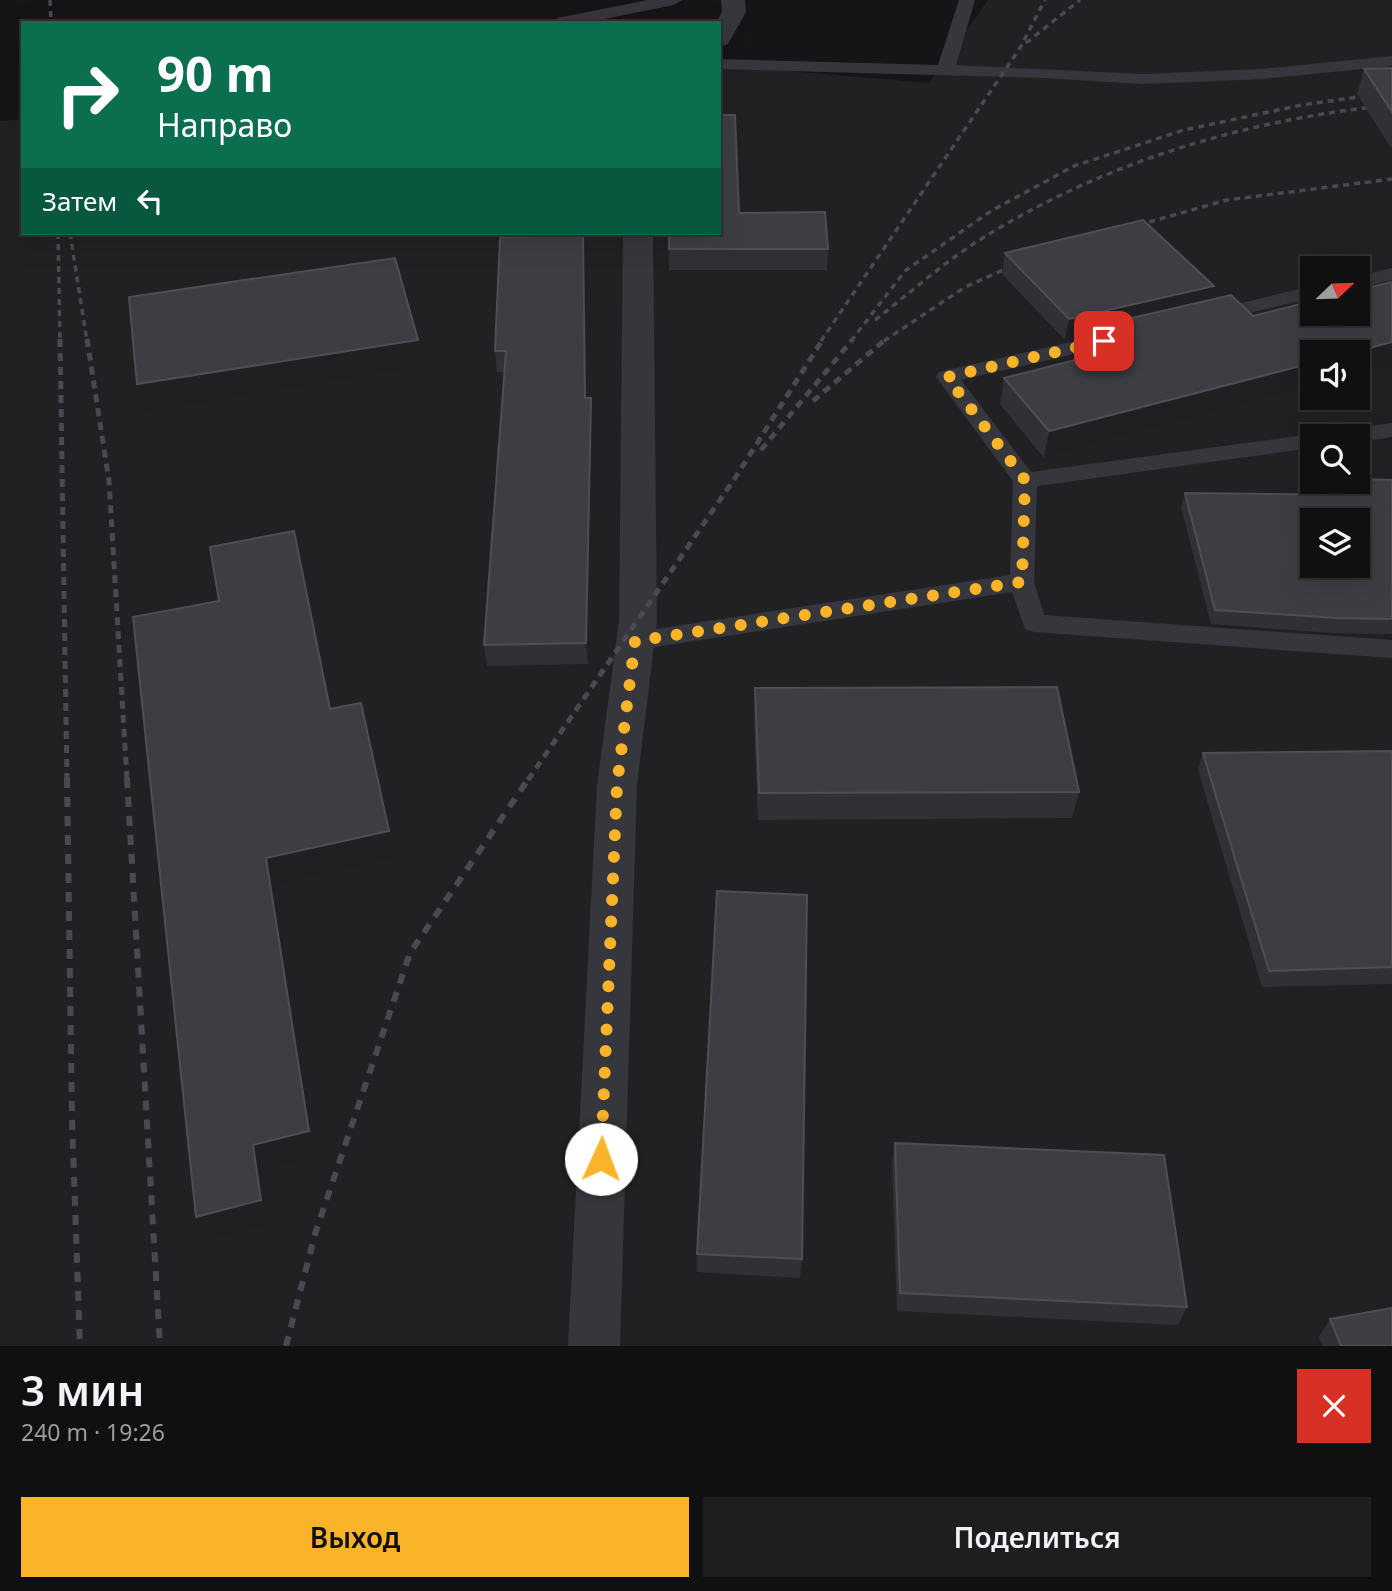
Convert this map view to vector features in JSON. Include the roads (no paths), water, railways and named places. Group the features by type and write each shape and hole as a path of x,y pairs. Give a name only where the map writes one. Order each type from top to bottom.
{"street":[{"path":"721,35 734,12 733,0"},
{"path":"594,1346 617,785 638,621 638,235"}],"lane":[{"path":"567,21 674,0"},
{"path":"946,69 967,0"},
{"path":"721,64 946,69 1143,79 1302,72 1392,61"},
{"path":"1370,279 1392,274"},
{"path":"1191,321 1300,295"},
{"path":"1136,333 947,377 1025,480 1022,582 1034,623 1392,649"},
{"path":"1370,433 1392,430"},
{"path":"1025,480 1300,443"},
{"path":"635,641 1022,582"}],"railway":[{"path":"50,0 51,21"},
{"path":"821,341 1020,48 1045,0"},
{"path":"1026,43 1080,0"},
{"path":"851,341 905,271 991,211 1074,166 1184,130 1302,105 1392,92"},
{"path":"875,320 981,239 1028,212 1127,166 1231,133 1284,121 1392,105"},
{"path":"1128,228 1227,200 1392,179"},
{"path":"58,235 60,341"},
{"path":"70,235 87,341"},
{"path":"884,341 965,287 1021,262"},
{"path":"60,339 67,780"},
{"path":"87,339 109,481 127,780"},
{"path":"528,780 735,478 823,339"},
{"path":"761,450 853,339"},
{"path":"813,401 886,339"},
{"path":"67,778 72,1119 80,1346"},
{"path":"127,778 160,1346"},
{"path":"286,1346 315,1234 410,953 529,778"}]}
